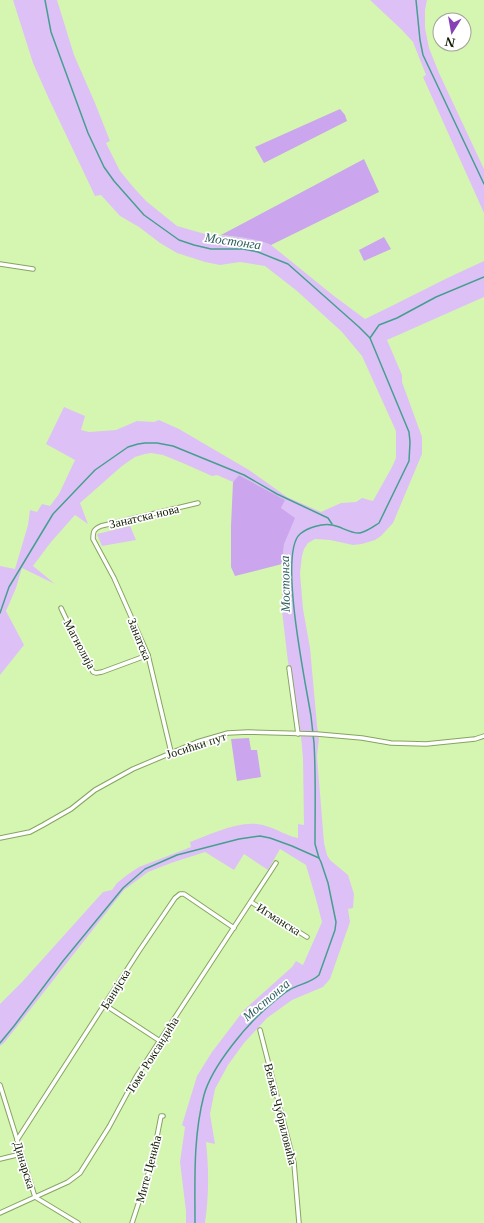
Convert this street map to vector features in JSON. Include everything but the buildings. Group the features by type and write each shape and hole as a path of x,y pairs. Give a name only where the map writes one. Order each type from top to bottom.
{"street":[{"path":"0,264 33,269"},
{"name":"Занатска нова","path":"93,532 101,526 198,503"},
{"name":"Занатска","path":"93,532 93,539 114,578 148,655 171,752"},
{"name":"Магнолија","path":"61,608 93,672 102,672 148,655"},
{"path":"289,668 300,734"},
{"name":"Јосићки пут","path":"0,838 30,832 71,809 88,795 113,779 171,752 197,742 228,733 248,732 317,734 362,738 391,743 426,744 484,736"},
{"name":"Томе Роксандића","path":"0,1213 68,1182 80,1173 102,1139 136,1077 276,863"},
{"name":"Банијска","path":"18,1140 139,951 175,898 180,894 184,894 234,928"},
{"name":"Игманска","path":"251,902 307,937"},
{"path":"105,1005 160,1041"},
{"name":"Вељка Чубриловића","path":"260,1030 294,1164 299,1223"},
{"name":"Динарска","path":"0,1084 35,1197 76,1222"},
{"name":"Мите Ценића","path":"132,1223 154,1154 162,1116 164,1116"},
{"path":"0,1159 21,1154"}],"shaded area":[{"path":"13,0 57,0 74,55 110,141 106,143 120,171 146,201 177,226 205,234 259,240 271,245 365,319 484,261 484,297 387,340 402,375 402,382 422,437 422,454 393,523 381,536 375,540 362,544 353,545 330,540 315,539 308,543 304,549 300,573 303,609 310,648 319,739 317,756 324,843 330,860 348,875 354,894 353,908 348,909 350,922 330,979 323,987 292,1000 267,1018 244,1043 228,1065 215,1089 210,1114 215,1144 206,1142 208,1182 205,1223 186,1223 180,1162 185,1127 182,1125 197,1076 212,1052 244,1010 292,967 296,961 303,965 322,922 306,865 280,849 268,870 244,854 234,870 205,852 148,872 124,890 4,1043 0,1046 0,1004 22,982 103,892 112,890 117,883 139,867 191,847 190,842 237,825 257,824 270,827 298,838 298,824 304,825 303,758 300,727 288,662 282,611 282,564 284,544 281,508 284,500 239,475 233,482 217,475 212,476 163,455 151,453 135,457 122,466 80,503 88,524 75,515 51,542 33,566 55,584 22,568 16,588 6,611 24,645 0,675 0,566 15,569 28,525 30,510 37,512 42,504 50,506 59,494 75,460 46,444 64,407 85,416 81,430 89,432 116,430 137,421 154,422 159,420 179,429 249,470 287,497 321,512 341,503 356,502 362,498 373,501 396,458 396,431 362,356 342,332 297,291 265,266 240,262 220,265 177,253 120,216 101,195 95,196 33,63"},
{"path":"370,0 427,0 425,10 425,28 429,48 439,73 484,169 484,213 423,77 426,75 413,42"},
{"path":"340,109 345,115 347,121 264,163 255,147"},
{"path":"364,159 379,192 271,245 253,239 221,235"},
{"path":"384,237 391,249 364,261 359,250"},
{"path":"239,475 285,500 281,508 295,518 284,544 282,564 235,576 231,567 231,526 233,482"},
{"path":"130,526 136,540 102,546 97,534"},
{"path":"249,738 251,750 257,750 261,777 237,781 231,739"}],"waterway":[{"name":"Мостонга","path":"45,0 51,32 88,133 104,167 114,181 144,215 179,240 211,249 243,249 258,252 288,264 370,338 409,432 409,461 379,523 360,533 332,525 315,526 300,534 294,546 292,592 314,743 315,844 328,883 336,922 335,930 319,975 312,980 286,992 261,1013 231,1046 214,1071 204,1095 200,1111 196,1143 195,1223"},
{"path":"416,0 423,55 484,184"},
{"path":"370,338 379,325 397,318 436,297 484,277"},
{"path":"0,613 9,587 53,514 95,470 128,447 138,444 157,443 173,446 244,475 277,494 328,518 332,524"},
{"path":"0,1043 63,961 123,888 145,869 177,855 239,839 260,836 292,846 319,858"}]}
